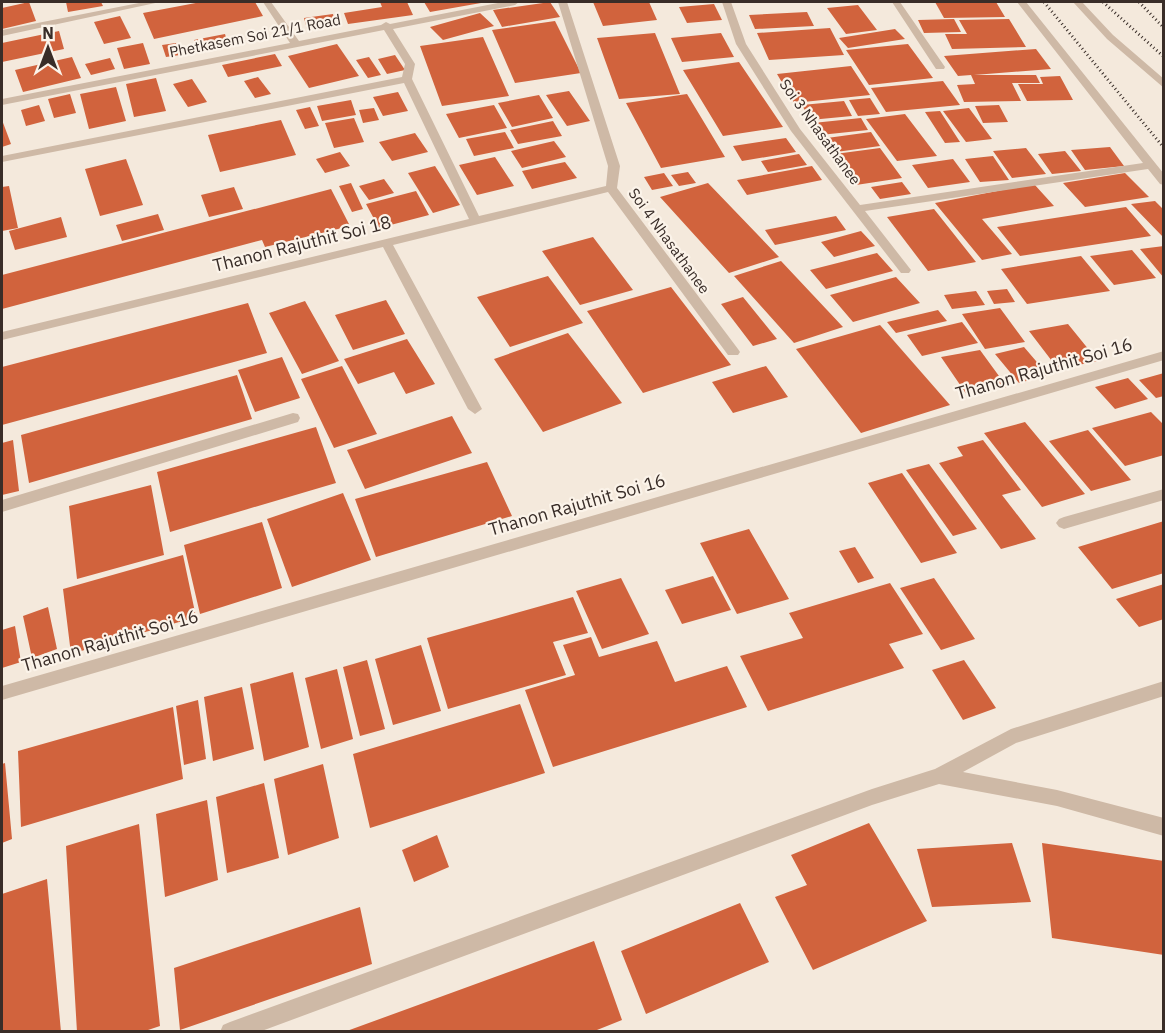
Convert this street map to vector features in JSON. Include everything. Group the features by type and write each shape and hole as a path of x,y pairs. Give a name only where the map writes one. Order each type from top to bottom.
{"street":[{"path":"2,33 155,2"},
{"path":"267,2 295,43"},
{"name":"Phetkasem Soi 21/1 Road","path":"2,102 386,25 515,2"},
{"name":"Soi 4 Nhasathanee","path":"563,2 614,166 611,188 734,352"},
{"name":"Soi 3 Nhasathanee","path":"726,2 747,53 796,130 904,270"},
{"path":"896,2 940,67"},
{"path":"1021,2 1164,182"},
{"path":"1077,2 1110,37 1164,85"},
{"path":"386,25 410,64 407,79 476,222"},
{"path":"2,159 407,79"},
{"path":"857,209 1150,165"},
{"name":"Thanon Rajuthit Soi 18","path":"2,336 611,188"},
{"path":"386,243 475,409"},
{"name":"Thanon Rajuthit Soi 16","path":"2,693 1164,355"},
{"path":"2,506 293,418"},
{"path":"1064,523 1164,494"},
{"path":"230,1032 861,801 939,776 1011,737 1164,688"},
{"path":"939,776 1057,798 1164,827"}],"building":[{"path":"29,2 36,21 2,29 2,8"},
{"path":"66,2 101,2 103,6 68,12"},
{"path":"201,2 255,2 263,16 154,39 143,13"},
{"path":"380,2 407,2 413,15 348,24 344,13 382,7"},
{"path":"424,2 481,2 481,3 430,12"},
{"path":"550,2 560,17 502,27 493,10"},
{"path":"593,2 649,2 657,20 603,26"},
{"path":"935,2 996,2 1005,17 944,18"},
{"path":"714,4 722,20 687,23 679,7"},
{"path":"858,5 877,30 846,34 827,8"},
{"path":"807,12 814,26 755,29 749,15"},
{"path":"480,13 494,26 443,40 430,27"},
{"path":"333,14 336,25 307,29 304,18"},
{"path":"120,16 131,38 104,44 94,22"},
{"path":"954,19 961,32 924,33 918,20"},
{"path":"1009,19 1026,47 952,49 945,34 967,34 959,20"},
{"path":"555,21 581,73 515,83 492,30"},
{"path":"830,28 844,55 769,60 757,33"},
{"path":"895,29 905,39 848,48 839,38"},
{"path":"59,31 64,49 2,62 2,43"},
{"path":"655,33 680,94 619,99 597,38"},
{"path":"721,33 734,57 682,62 671,38"},
{"path":"225,34 228,44 197,50 194,40"},
{"path":"483,37 509,96 442,106 420,46"},
{"path":"143,43 150,64 124,69 117,48"},
{"path":"176,43 180,55 166,57 162,45"},
{"path":"337,44 359,76 309,88 288,56"},
{"path":"908,44 933,78 869,85 846,50"},
{"path":"1036,49 1051,69 974,75 1036,75 1040,83 1012,83 1021,101 964,102 957,85 975,84 971,75 958,76 944,56"},
{"path":"275,54 282,66 228,77 222,65"},
{"path":"395,55 405,70 387,74 378,59"},
{"path":"72,57 81,78 23,92 15,70"},
{"path":"369,57 381,75 368,78 356,60"},
{"path":"110,58 115,69 91,75 85,64"},
{"path":"739,62 783,127 723,136 683,70"},
{"path":"851,66 870,95 794,103 777,74"},
{"path":"1060,76 1073,100 1027,101 1018,84 1043,84 1040,77"},
{"path":"258,77 271,94 255,98 244,81"},
{"path":"156,78 166,111 134,117 126,84"},
{"path":"192,79 207,102 188,107 173,84"},
{"path":"943,81 960,105 886,112 871,88"},
{"path":"116,87 126,121 89,129 80,94"},
{"path":"569,91 590,121 567,126 546,95"},
{"path":"398,92 408,111 383,116 373,97"},
{"path":"70,94 76,113 54,118 48,99"},
{"path":"687,94 725,157 661,168 626,103"},
{"path":"539,95 553,118 512,127 498,103"},
{"path":"870,98 880,114 858,116 849,100"},
{"path":"351,100 356,115 322,121 317,106"},
{"path":"844,101 852,116 810,120 802,105"},
{"path":"39,105 45,121 26,126 21,110"},
{"path":"494,105 507,128 459,138 446,114"},
{"path":"999,105 1008,122 983,123 975,106"},
{"path":"310,107 319,126 305,129 296,110"},
{"path":"374,108 379,120 363,123 359,110"},
{"path":"969,108 992,139 966,142 943,111"},
{"path":"940,111 960,142 945,143 925,112"},
{"path":"905,114 937,156 897,161 866,119"},
{"path":"354,118 364,142 334,148 325,123"},
{"path":"861,118 868,130 820,135 813,123"},
{"path":"2,120 11,144 2,147"},
{"path":"281,120 296,155 220,172 208,135"},
{"path":"553,121 562,136 518,144 510,130"},
{"path":"505,132 514,148 474,156 466,139"},
{"path":"871,132 880,146 836,152 827,138"},
{"path":"415,133 428,152 392,161 379,142"},
{"path":"786,138 796,152 742,161 733,146"},
{"path":"554,141 566,157 522,168 511,151"},
{"path":"1110,147 1124,166 1085,170 1071,150"},
{"path":"880,148 902,178 856,185 835,154"},
{"path":"1026,148 1046,174 1012,178 993,151"},
{"path":"1065,151 1081,171 1052,174 1038,154"},
{"path":"340,152 350,166 325,173 316,159"},
{"path":"799,154 807,165 768,172 761,161"},
{"path":"993,156 1009,180 980,182 965,159"},
{"path":"495,157 514,186 477,195 459,165"},
{"path":"126,159 143,205 100,216 85,169"},
{"path":"953,159 970,182 928,188 912,165"},
{"path":"565,162 577,178 532,189 522,171"},
{"path":"435,166 460,205 433,213 408,173"},
{"path":"812,166 822,180 747,195 737,180"},
{"path":"688,172 696,183 679,186 671,175"},
{"path":"664,173 673,186 652,190 644,177"},
{"path":"1125,173 1149,197 1085,207 1063,183"},
{"path":"384,179 394,193 369,200 359,186"},
{"path":"902,182 911,194 880,199 871,187"},
{"path":"351,183 363,209 352,212 339,186"},
{"path":"708,183 779,257 729,273 660,197"},
{"path":"1034,184 1054,206 982,219 1012,254 982,260 935,203"},
{"path":"9,186 18,228 2,231 2,187"},
{"path":"234,187 243,209 209,217 201,195"},
{"path":"331,189 350,226 265,247 262,240 2,309 2,275"},
{"path":"416,191 429,215 379,228 366,204"},
{"path":"1155,201 1164,210 1164,238 1131,204"},
{"path":"1126,207 1151,236 1020,256 997,227"},
{"path":"934,209 976,262 928,271 887,217"},
{"path":"158,214 164,230 122,241 116,225"},
{"path":"836,216 846,230 775,245 765,230"},
{"path":"61,217 67,237 15,250 9,231"},
{"path":"861,231 875,246 834,257 821,242"},
{"path":"593,237 633,290 580,305 542,251"},
{"path":"1164,246 1164,278 1140,249"},
{"path":"1132,250 1156,278 1114,285 1090,256"},
{"path":"877,253 893,271 826,289 810,270"},
{"path":"1081,256 1110,291 1027,304 1001,269"},
{"path":"781,261 843,327 794,343 734,276"},
{"path":"548,276 583,323 510,347 477,297"},
{"path":"896,277 920,303 853,322 830,295"},
{"path":"671,287 731,365 643,393 587,311"},
{"path":"1007,289 1015,302 994,304 987,291"},
{"path":"976,291 985,305 952,309 944,295"},
{"path":"743,297 777,339 753,346 721,304"},
{"path":"386,300 405,334 353,350 335,315"},
{"path":"305,301 339,361 302,374 269,313"},
{"path":"248,303 267,353 2,425 2,367"},
{"path":"1000,308 1025,342 985,349 962,314"},
{"path":"938,310 947,321 896,333 887,322"},
{"path":"962,322 978,343 922,356 907,335"},
{"path":"1068,324 1098,361 1058,369 1029,331"},
{"path":"880,325 950,405 861,433 796,349"},
{"path":"568,333 622,403 543,432 494,359"},
{"path":"407,339 435,384 406,394 394,372 358,384 344,359"},
{"path":"1024,347 1048,375 1019,383 995,354"},
{"path":"980,350 1007,387 967,395 941,357"},
{"path":"282,357 300,398 255,412 238,370"},
{"path":"342,366 377,434 334,448 301,379"},
{"path":"766,366 788,397 733,413 712,382"},
{"path":"1164,373 1164,396 1156,398 1139,380"},
{"path":"237,375 252,419 29,483 21,435"},
{"path":"1128,378 1148,399 1115,409 1095,387"},
{"path":"1151,412 1164,425 1164,455 1125,466 1092,428"},
{"path":"452,416 472,453 365,489 347,450"},
{"path":"1025,422 1085,494 1042,507 984,433"},
{"path":"316,427 336,483 170,532 157,472"},
{"path":"1088,430 1131,480 1091,491 1049,441"},
{"path":"13,440 19,491 2,495 2,443"},
{"path":"983,440 1021,490 1002,495 1036,539 1001,549 939,463 963,456 957,447"},
{"path":"487,462 512,516 376,557 355,499"},
{"path":"929,464 977,529 953,536 906,470"},
{"path":"902,473 957,553 921,563 868,483"},
{"path":"151,485 164,555 77,579 69,506"},
{"path":"343,493 371,560 292,587 267,519"},
{"path":"1164,521 1164,573 1112,589 1078,547"},
{"path":"262,522 282,588 200,614 184,545"},
{"path":"749,529 789,599 737,614 700,543"},
{"path":"855,547 874,578 858,583 839,551"},
{"path":"183,555 196,617 71,654 63,589"},
{"path":"713,576 731,610 682,624 665,590"},
{"path":"621,578 649,634 602,649 576,591"},
{"path":"934,578 975,639 941,650 900,588"},
{"path":"890,583 923,634 889,644 904,668 768,711 740,656 803,638 789,613"},
{"path":"1164,584 1164,619 1139,627 1116,599"},
{"path":"573,597 588,633 553,642 566,675 448,709 427,638"},
{"path":"48,607 57,649 32,658 23,616"},
{"path":"15,626 21,662 2,668 2,630"},
{"path":"591,637 599,657 657,641 675,682 727,666 747,707 553,767 525,690 575,675 563,645"},
{"path":"421,645 441,711 393,725 375,659"},
{"path":"367,660 385,729 360,736 343,667"},
{"path":"964,660 996,708 963,720 932,670"},
{"path":"337,669 353,739 321,749 305,678"},
{"path":"293,672 309,747 264,761 250,684"},
{"path":"242,687 254,749 213,761 204,697"},
{"path":"198,700 206,759 184,765 176,706"},
{"path":"520,704 545,773 370,828 353,754"},
{"path":"173,707 183,779 21,827 18,751"},
{"path":"5,763 12,839 2,843 2,764"},
{"path":"323,764 339,838 288,855 274,779"},
{"path":"264,783 279,858 227,873 216,797"},
{"path":"207,800 218,880 165,897 156,814"},
{"path":"869,823 927,921 813,970 775,897 807,885 791,855"},
{"path":"139,824 160,1026 142,1032 77,1032 66,846"},
{"path":"437,835 449,867 414,882 402,850"},
{"path":"1012,843 1031,902 932,907 917,849"},
{"path":"1042,843 1164,861 1164,955 1052,938"},
{"path":"47,879 61,1032 2,1032 2,894"},
{"path":"740,903 769,962 646,1014 621,951"},
{"path":"360,907 372,964 180,1030 174,968"},
{"path":"594,941 622,1020 592,1032 344,1032"}],"railway":[{"path":"1044,2 1164,148"},
{"path":"1103,2 1164,57"},
{"path":"1139,2 1164,28"}]}
